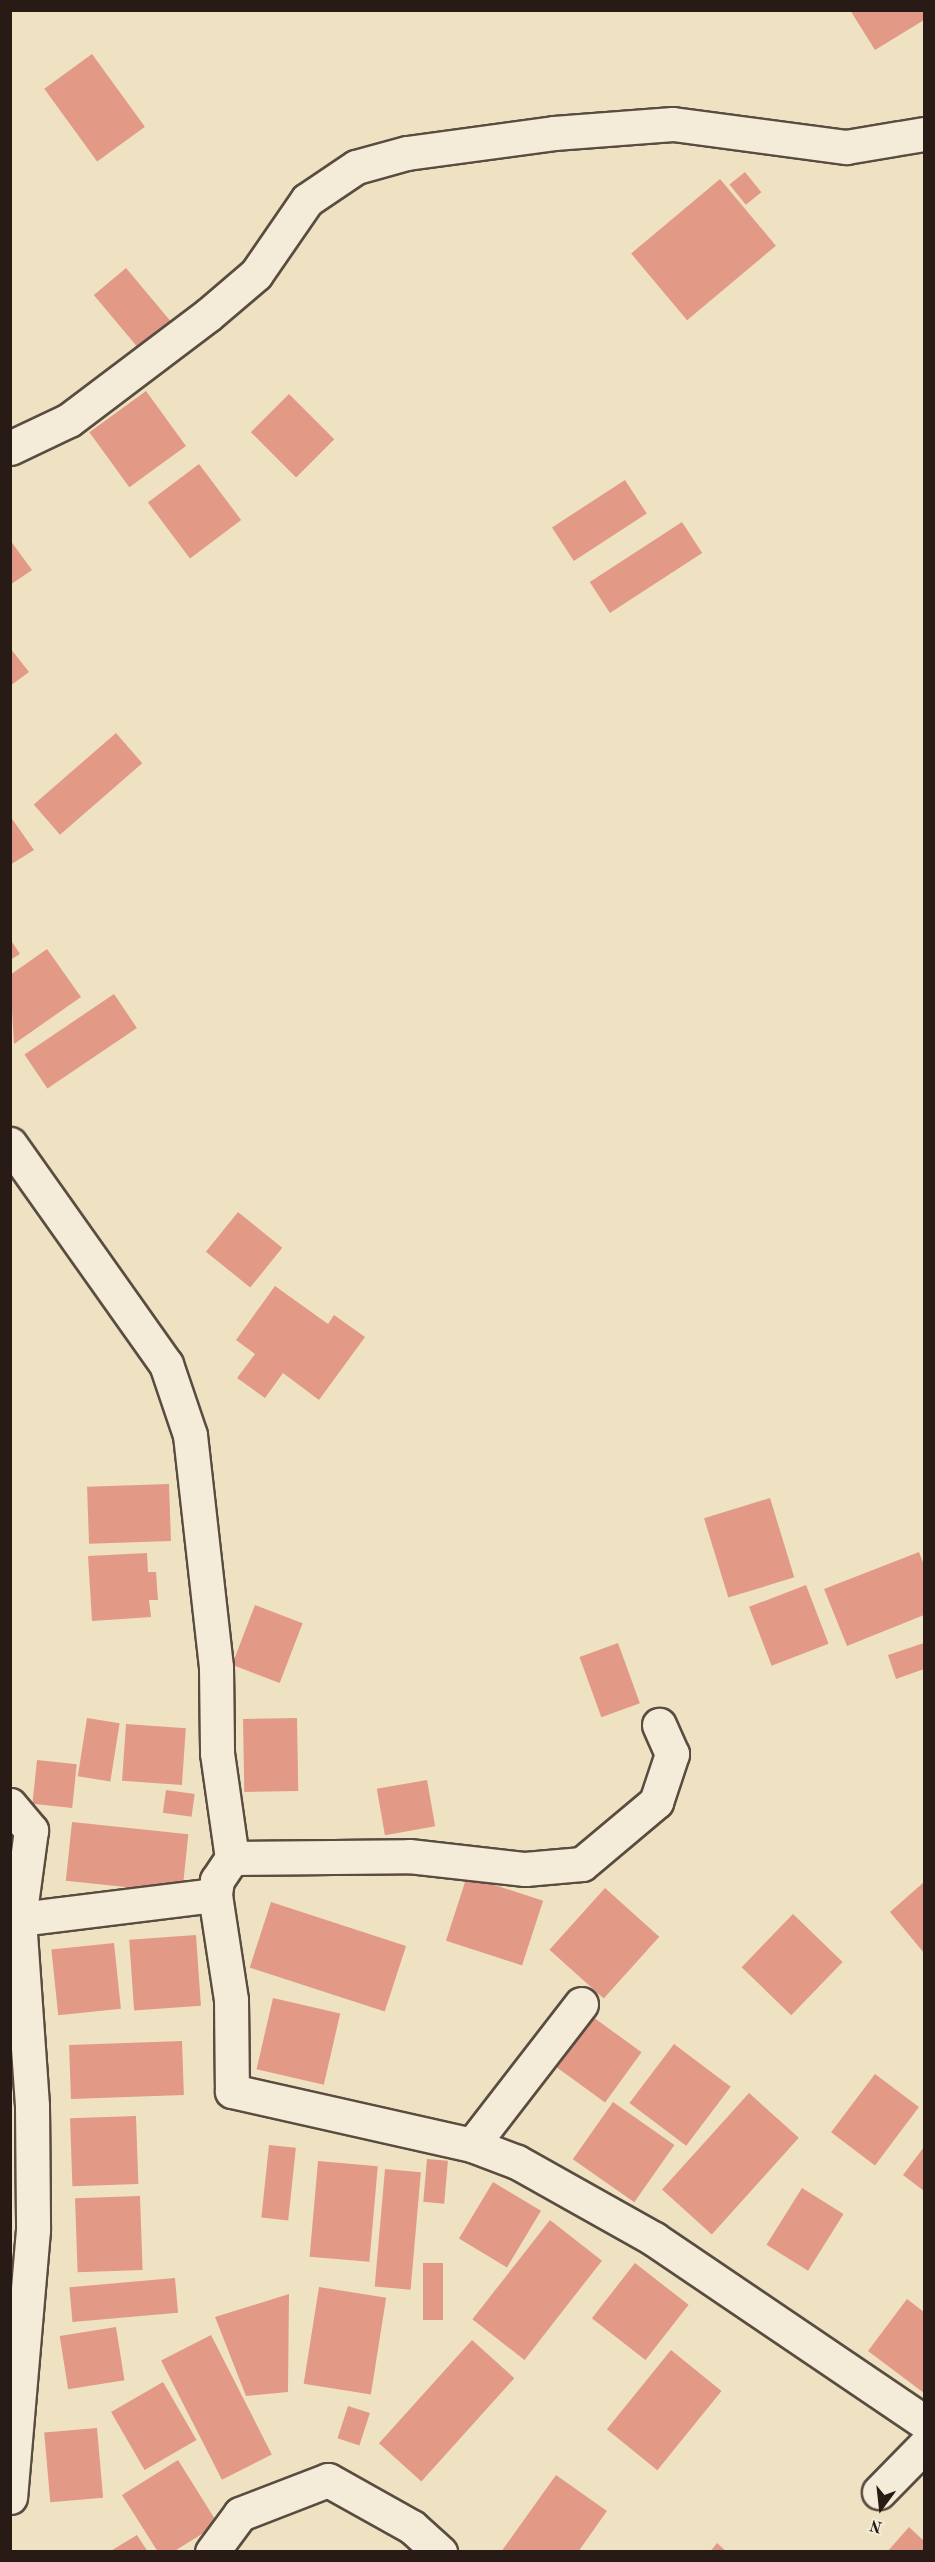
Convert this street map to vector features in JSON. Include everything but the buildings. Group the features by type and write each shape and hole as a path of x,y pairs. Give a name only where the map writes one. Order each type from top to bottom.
{"street":[{"path":"10,448 69,420 208,315 256,274 307,200 356,167 407,153 554,133 673,124 846,147 924,134"},
{"path":"10,1144 166,1364 190,1435 216,1667 217,1753 232,1858 217,1880 215,1895 231,2000 232,2091 472,2145 517,2162 654,2239 924,2422"},
{"path":"232,1858 409,1856 525,1869 582,1864 656,1802 672,1754 660,1725"},
{"path":"10,1805 31,1830 19,1919 32,2106 33,2230 10,2498"},
{"path":"19,1919 215,1895"},
{"path":"472,2145 581,2004"},
{"path":"879,2492 924,2446"},
{"path":"212,2552 240,2514 328,2480 412,2527 440,2552"}]}
